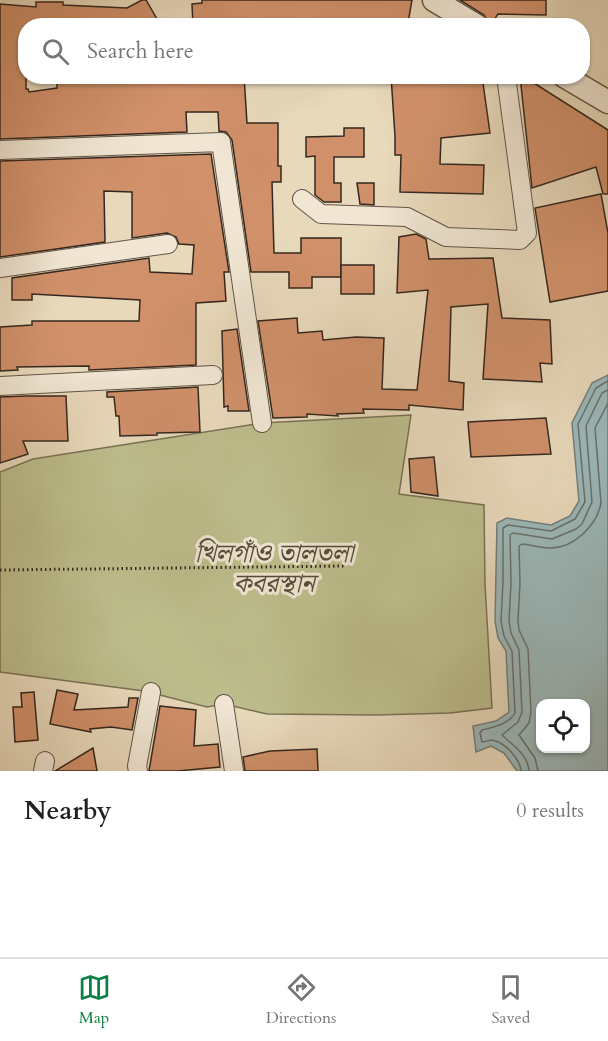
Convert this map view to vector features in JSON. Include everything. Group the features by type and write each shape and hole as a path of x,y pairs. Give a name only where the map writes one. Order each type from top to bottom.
{"street":[{"path":"434,0 464,18"},
{"path":"302,200 321,214 406,217 446,237 520,240 527,233 507,84"},
{"path":"578,84 608,102"},
{"path":"0,150 221,142 262,423"},
{"path":"0,268 168,244"},
{"path":"0,386 213,375"},
{"path":"138,771 151,692"},
{"path":"224,704 234,771"}],"path":[{"path":"0,570 345,566"}],"green space":[{"name":"খিলগাঁও তালতলা কবরস্থান","path":"411,415 399,494 484,505 485,584 492,708 450,713 377,715 267,714 224,704 207,707 144,691 0,672 0,472 33,459 262,423"}],"water":[{"path":"608,375 608,771 517,771 504,753 491,746 476,752 473,726 496,721 509,712 506,651 498,638 495,621 497,523 507,518 551,525 570,516 579,501 572,423 592,383"}],"building":[{"path":"146,0 156,18 18,18 18,84 26,84 29,92 57,88 57,84 245,84 247,123 278,123 278,166 281,166 281,182 272,182 274,253 301,253 301,238 341,238 341,277 312,277 312,288 289,288 289,272 251,272 232,140 226,132 219,131 218,112 186,112 187,132 0,139 0,4 36,7 36,2 63,2 63,5 127,8"},
{"path":"202,0 412,0 409,18 193,18 192,4 202,3"},
{"path":"460,0 546,0 546,15 498,14 495,18 486,18"},
{"path":"392,84 483,84 490,133 441,138 440,164 484,165 483,194 400,192 401,155 395,155"},
{"path":"521,84 536,84 608,130 608,194 603,194 596,167 532,188"},
{"path":"344,128 364,128 364,157 334,157 334,183 341,183 341,202 324,202 315,195 315,156 306,157 306,137 344,136"},
{"path":"211,154 229,272 224,272 226,301 196,303 196,365 89,370 89,366 17,367 18,370 0,371 0,327 32,325 32,321 139,321 140,300 32,294 32,300 12,300 12,278 149,258 150,272 192,274 194,245 179,244 176,237 167,233 132,238 132,192 104,191 105,242 0,257 0,161"},
{"path":"357,183 374,183 374,205 360,204"},
{"path":"601,194 608,233 608,291 550,302 535,208"},
{"path":"416,234 426,239 429,259 493,258 502,318 550,320 552,364 540,363 542,382 483,379 488,304 451,307 449,381 464,383 463,410 409,405 409,410 363,409 364,413 337,414 338,416 307,414 307,417 273,418 258,321 297,318 298,333 322,331 323,340 356,337 384,338 382,389 417,390 428,290 397,293 399,237"},
{"path":"341,265 374,265 374,294 341,294"},
{"path":"237,329 249,411 228,411 228,406 224,407 222,331"},
{"path":"198,387 200,432 120,436 119,416 116,416 114,397 107,397 107,392"},
{"path":"66,396 68,441 23,441 28,454 0,463 0,397"},
{"path":"546,418 551,454 471,457 468,422"},
{"path":"434,457 438,496 411,492 409,459"},
{"path":"57,690 78,694 74,710 128,707 129,698 138,698 132,730 111,727 90,729 91,732 50,724"},
{"path":"34,692 38,740 15,742 13,707 22,707 21,693"},
{"path":"160,706 196,710 194,746 218,744 220,767 149,771"},
{"path":"93,748 97,771 55,771"},
{"path":"317,749 318,771 245,771 243,757 270,751"}]}
